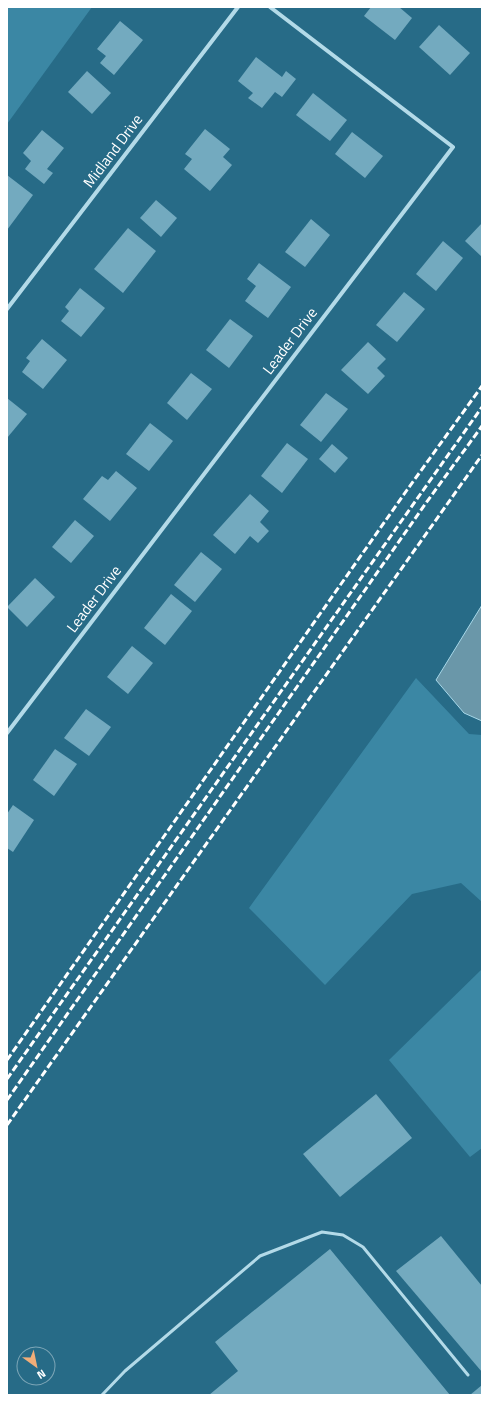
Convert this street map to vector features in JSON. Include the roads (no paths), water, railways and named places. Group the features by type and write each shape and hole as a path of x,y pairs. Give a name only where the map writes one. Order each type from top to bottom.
{"street":[{"name":"Midland Drive","path":"7,309 238,7"},
{"name":"Leader Drive","path":"7,733 453,147 270,7"}],"lane":[{"path":"102,1395 125,1371 260,1256 322,1232 344,1235 363,1248 468,1375"}],"railway":[{"path":"7,1060 407,490 482,386"},
{"path":"7,1079 482,407"},
{"path":"7,1100 426,503 482,426"},
{"path":"7,1125 482,455"}]}
